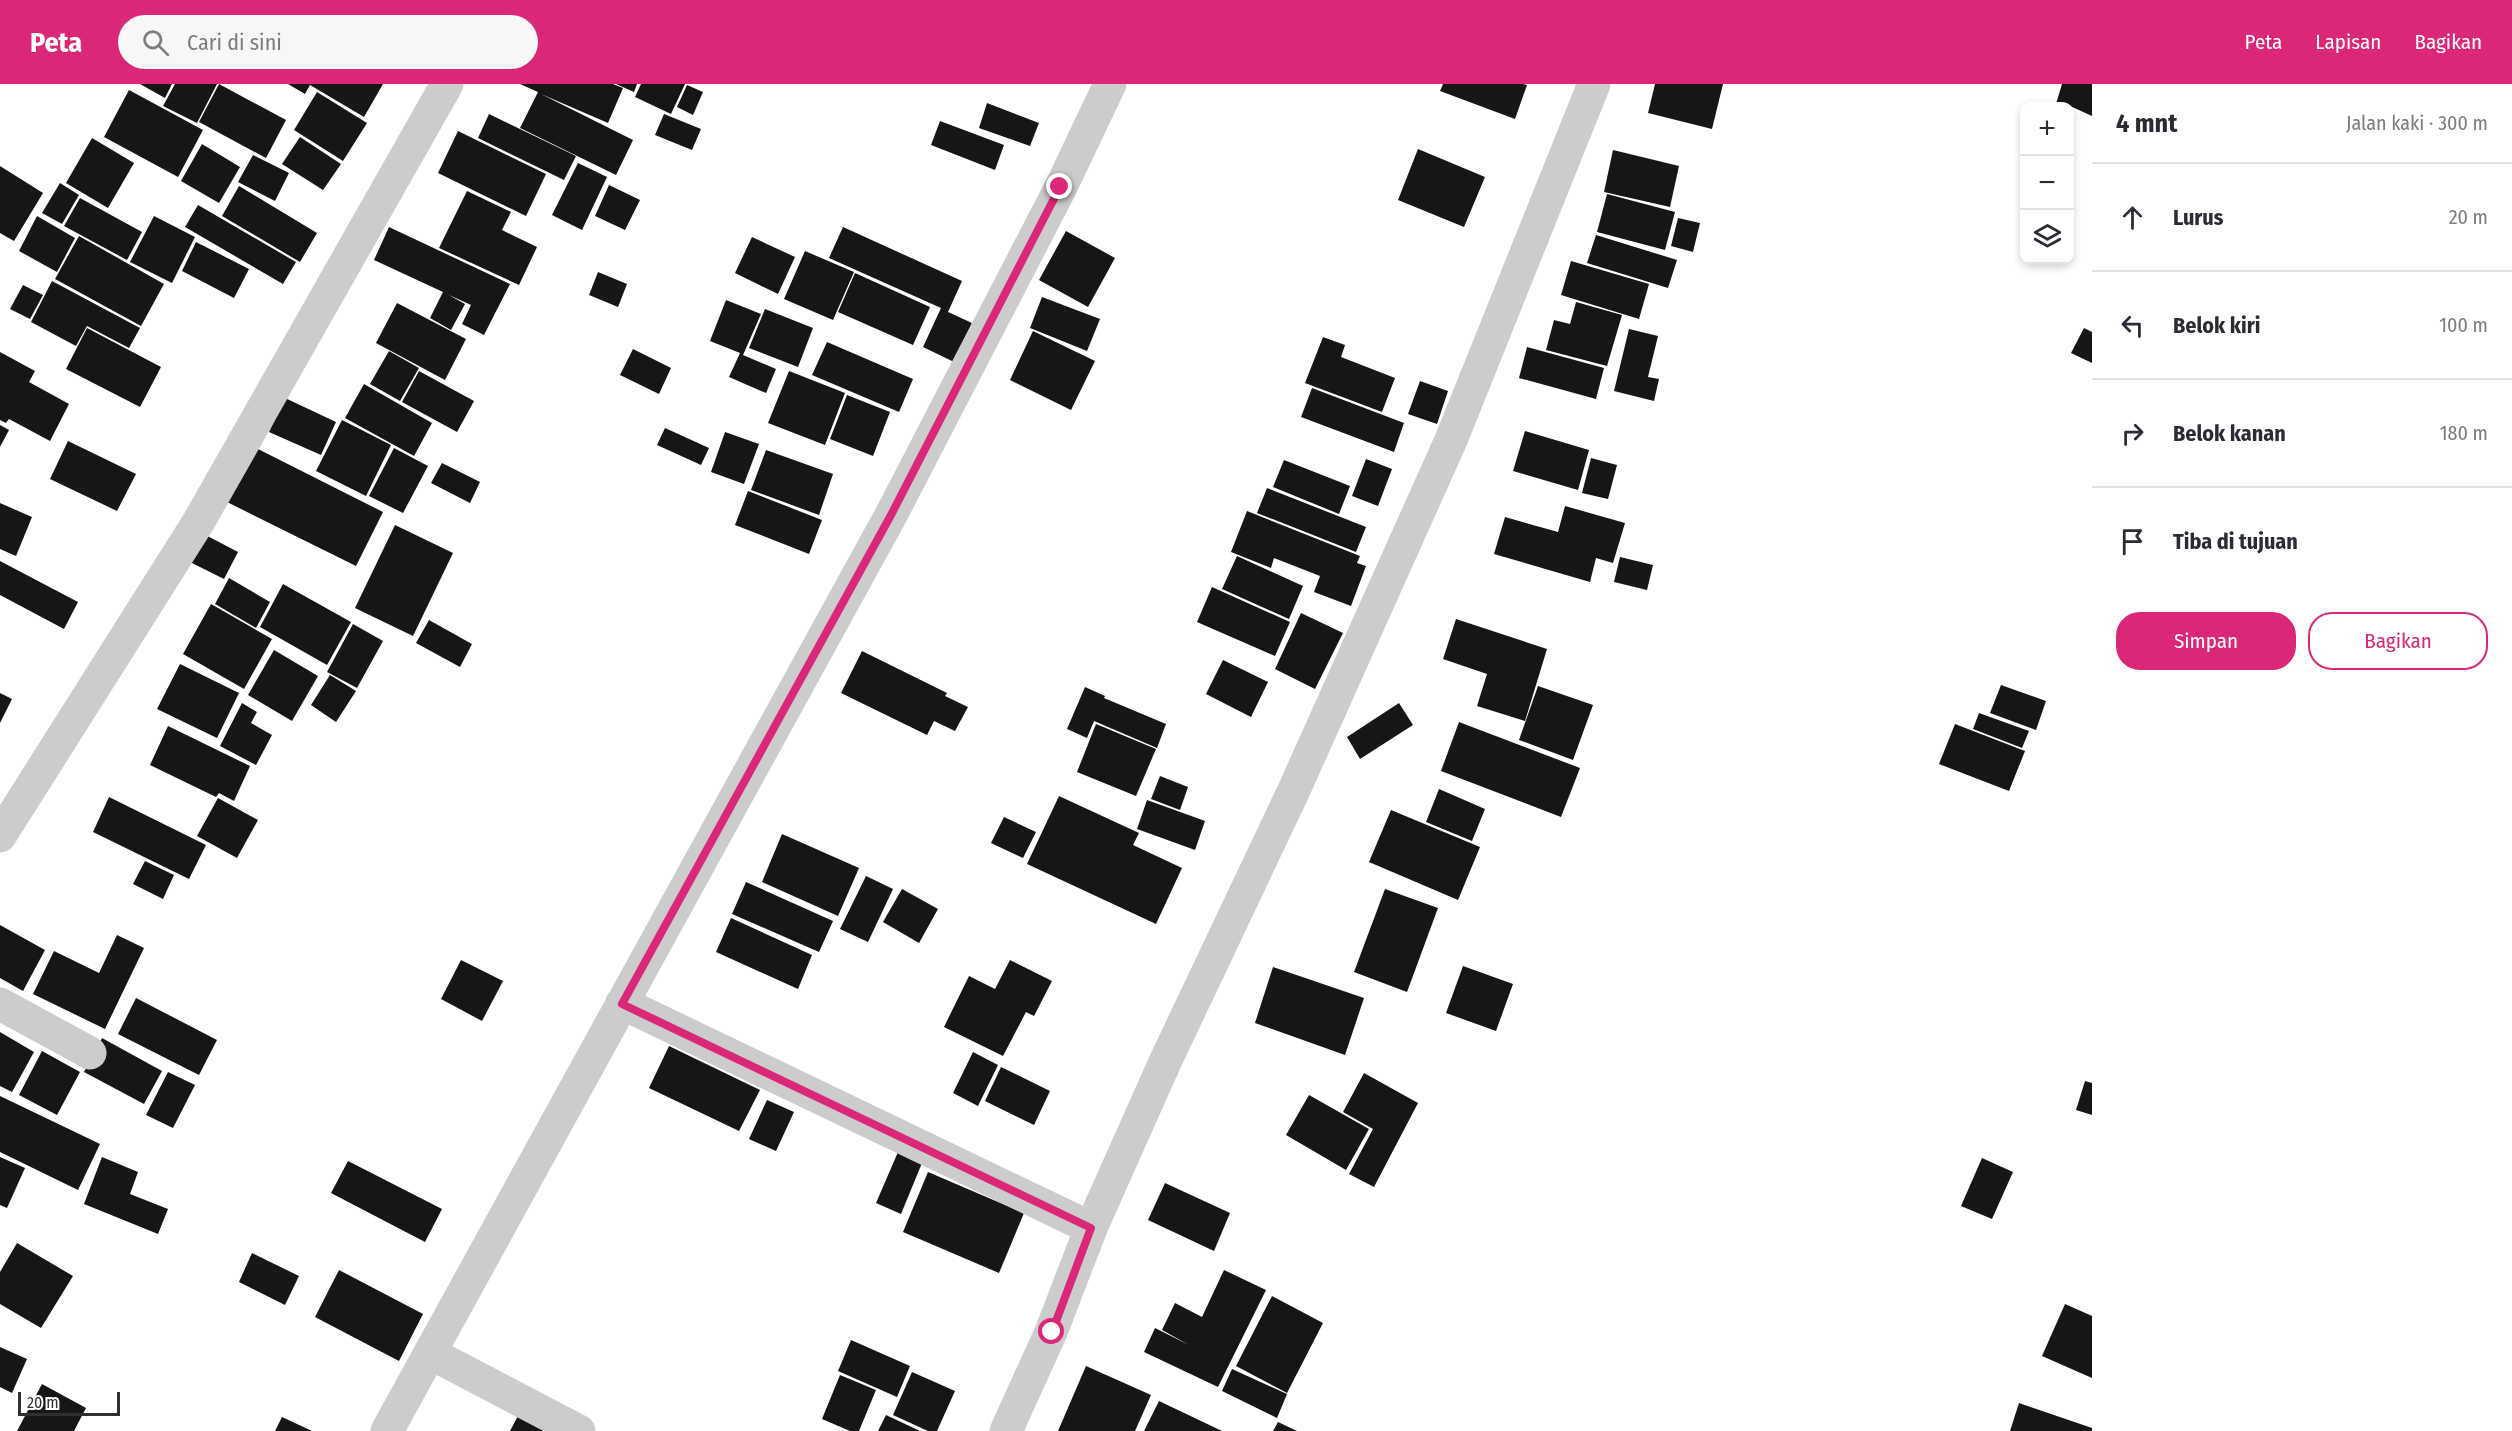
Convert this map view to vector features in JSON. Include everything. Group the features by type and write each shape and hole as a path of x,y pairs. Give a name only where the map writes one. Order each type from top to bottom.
{"street":[{"path":"0,836 199,521 447,84"},
{"path":"387,1431 891,515 1055,197 1110,84"},
{"path":"1006,1431 1052,1332 1091,1228 1165,1062 1294,790 1451,440 1594,84"},
{"path":"0,1004 90,1053"},
{"path":"622,1004 1091,1228"},
{"path":"430,1353 579,1431"}],"building":[{"path":"140,84 172,84 165,98"},
{"path":"175,84 217,84 197,123 163,106"},
{"path":"219,84 286,120 266,158 199,122"},
{"path":"288,84 383,84 364,117 310,85 305,94"},
{"path":"520,84 613,84 623,88 608,123 541,94 633,140 616,175 520,128 538,92"},
{"path":"616,84 637,84 634,92"},
{"path":"641,84 685,84 671,114 635,97"},
{"path":"1443,84 1527,85 1515,119 1440,91"},
{"path":"1655,84 1723,84 1712,129 1648,113"},
{"path":"2062,84 2092,84 2092,116 2074,108 2074,102 2057,102"},
{"path":"687,85 703,92 693,115 677,107"},
{"path":"129,90 203,130 178,177 104,137"},
{"path":"317,92 367,123 343,161 294,130"},
{"path":"987,103 1039,123 1030,146 979,128"},
{"path":"489,114 576,156 564,180 478,138"},
{"path":"664,114 701,129 692,150 655,135"},
{"path":"940,121 1004,145 995,170 931,145"},
{"path":"458,131 546,174 526,216 438,173"},
{"path":"300,137 341,164 323,190 282,164"},
{"path":"92,138 134,163 108,208 66,183"},
{"path":"202,144 240,167 219,203 181,181"},
{"path":"1418,149 1485,177 1464,227 1398,200"},
{"path":"1613,150 1679,166 1670,207 1604,192"},
{"path":"253,155 289,173 275,201 238,182"},
{"path":"578,163 607,177 582,230 552,215"},
{"path":"0,166 43,193 14,241 0,233"},
{"path":"60,183 79,195 62,224 42,213"},
{"path":"609,185 640,200 625,230 595,216"},
{"path":"239,186 317,233 300,262 222,216"},
{"path":"467,191 511,212 502,230 537,247 519,285 439,248"},
{"path":"1607,194 1675,212 1665,250 1597,232"},
{"path":"80,198 142,232 127,260 64,226"},
{"path":"198,205 296,262 283,284 185,227"},
{"path":"37,216 75,238 57,272 19,251"},
{"path":"154,216 195,237 172,283 130,262"},
{"path":"1678,218 1700,223 1693,252 1671,246"},
{"path":"389,227 510,284 484,335 462,324 471,305 449,295 465,304 451,330 430,318 443,292 374,260"},
{"path":"843,227 962,281 948,312 972,323 954,362 923,347 941,308 829,258"},
{"path":"1066,231 1115,258 1088,307 1039,280"},
{"path":"1596,235 1677,260 1668,288 1587,263"},
{"path":"79,236 164,284 141,326 55,279"},
{"path":"752,237 795,257 778,294 735,273"},
{"path":"196,242 249,269 234,298 182,271"},
{"path":"805,251 854,272 833,320 784,299"},
{"path":"1571,261 1649,284 1639,319 1561,295"},
{"path":"598,272 627,284 618,307 589,295"},
{"path":"855,273 930,307 913,345 838,312"},
{"path":"52,281 140,328 129,348 87,326 76,346 31,322"},
{"path":"23,285 43,295 30,319 10,309"},
{"path":"1042,297 1100,319 1087,351 1030,328"},
{"path":"726,300 761,314 743,355 776,369 766,393 729,377 740,353 710,341"},
{"path":"1576,302 1622,315 1607,366 1546,350 1554,320 1570,324"},
{"path":"397,303 466,339 445,380 376,343"},
{"path":"765,309 813,328 798,367 749,348"},
{"path":"87,328 161,367 140,407 66,369"},
{"path":"2084,328 2092,332 2092,363 2071,353"},
{"path":"1629,329 1658,336 1648,377 1659,379 1654,401 1614,391"},
{"path":"1033,331 1095,361 1071,410 1010,380"},
{"path":"1323,337 1345,345 1341,357 1395,378 1382,412 1305,383"},
{"path":"827,342 913,379 899,412 812,375"},
{"path":"1527,347 1604,368 1596,399 1519,378"},
{"path":"633,349 671,368 659,394 620,375"},
{"path":"389,351 419,368 400,401 370,384"},
{"path":"0,352 35,371 29,382 69,404 50,441 9,419 6,423 0,420"},
{"path":"419,371 474,401 457,432 402,402"},
{"path":"789,371 845,393 825,445 768,423"},
{"path":"1420,381 1448,391 1437,424 1408,414"},
{"path":"364,384 432,423 414,456 345,418"},
{"path":"1312,388 1404,423 1394,452 1301,417"},
{"path":"847,395 890,412 873,456 830,439"},
{"path":"285,398 336,422 321,455 269,432"},
{"path":"342,420 391,445 366,496 316,471"},
{"path":"0,425 9,430 0,447"},
{"path":"665,428 709,448 701,465 657,445"},
{"path":"1525,431 1589,450 1578,490 1513,471"},
{"path":"725,432 759,444 744,484 711,472"},
{"path":"68,441 136,474 117,511 50,479"},
{"path":"252,446 383,512 356,566 225,501"},
{"path":"394,448 428,466 403,513 369,496"},
{"path":"766,450 833,474 819,515 751,490"},
{"path":"1591,458 1617,465 1608,499 1582,493"},
{"path":"1366,459 1392,469 1378,506 1352,496"},
{"path":"1284,460 1350,486 1339,514 1273,487"},
{"path":"442,463 480,482 470,503 431,483"},
{"path":"1267,488 1366,527 1356,552 1257,513"},
{"path":"748,491 822,520 809,554 735,525"},
{"path":"0,503 32,517 16,556 0,549"},
{"path":"1565,506 1625,523 1613,563 1596,558 1590,582 1494,554 1505,517 1558,532"},
{"path":"1247,511 1360,556 1357,563 1366,566 1351,606 1314,592 1320,576 1274,558 1271,568 1231,552"},
{"path":"395,525 453,553 413,636 355,608"},
{"path":"196,530 238,552 224,579 182,558"},
{"path":"1237,556 1303,586 1289,619 1222,589"},
{"path":"1620,557 1653,565 1647,590 1614,582"},
{"path":"0,561 78,602 64,629 0,595"},
{"path":"229,578 270,602 256,628 215,604"},
{"path":"283,584 351,622 327,665 260,627"},
{"path":"1212,587 1290,622 1275,656 1197,622"},
{"path":"211,604 272,639 244,689 183,654"},
{"path":"1301,613 1343,633 1315,689 1275,669"},
{"path":"1456,619 1547,649 1525,721 1477,706 1487,674 1443,659"},
{"path":"429,620 472,644 460,667 416,643"},
{"path":"353,624 383,641 357,688 327,672"},
{"path":"274,650 318,676 292,721 248,695"},
{"path":"862,651 947,693 945,696 968,707 955,731 934,721 927,735 841,693"},
{"path":"1223,660 1268,682 1251,717 1206,694"},
{"path":"180,664 239,693 217,738 157,709"},
{"path":"330,675 356,691 336,722 311,705"},
{"path":"2001,685 2046,701 2036,730 1990,713"},
{"path":"1538,686 1593,705 1573,760 1519,740"},
{"path":"1085,687 1105,696 1104,698 1166,724 1157,748 1094,721 1087,738 1067,729"},
{"path":"0,693 12,699 0,723"},
{"path":"242,703 257,712 251,723 272,735 256,765 220,746"},
{"path":"1399,703 1413,725 1360,759 1347,737"},
{"path":"1979,713 2029,731 2022,748 1973,729"},
{"path":"1459,722 1580,768 1561,817 1441,771"},
{"path":"1096,724 1156,749 1136,796 1077,772"},
{"path":"1955,724 2025,751 2009,791 1939,764"},
{"path":"168,726 250,766 234,801 219,793 216,797 150,765"},
{"path":"1160,776 1188,787 1180,810 1151,799"},
{"path":"1439,789 1485,809 1472,841 1426,822"},
{"path":"1059,796 1139,833 1133,845 1182,868 1156,924 1027,864"},
{"path":"109,797 206,845 189,879 93,832"},
{"path":"218,798 258,820 237,858 197,836"},
{"path":"1147,800 1205,821 1195,850 1137,829"},
{"path":"1391,810 1480,847 1458,900 1369,862"},
{"path":"1004,817 1036,832 1023,858 991,843"},
{"path":"782,834 859,868 838,916 762,882"},
{"path":"145,861 174,875 163,899 133,884"},
{"path":"866,876 893,889 868,942 840,929"},
{"path":"746,882 833,921 819,952 732,914"},
{"path":"902,889 938,909 919,943 883,922"},
{"path":"1385,889 1438,908 1407,992 1354,972"},
{"path":"731,918 812,955 798,989 716,952"},
{"path":"0,925 45,950 23,991 0,978"},
{"path":"117,935 144,948 105,1029 33,994 54,951 99,973"},
{"path":"461,960 503,981 482,1021 441,999"},
{"path":"1010,960 1052,981 1034,1016 1026,1012 1003,1056 944,1027 969,976 995,989"},
{"path":"1463,966 1513,984 1496,1031 1446,1013"},
{"path":"1273,967 1364,998 1345,1055 1255,1023"},
{"path":"136,998 217,1040 199,1075 118,1034"},
{"path":"0,1032 34,1052 12,1092 0,1086"},
{"path":"102,1038 162,1071 144,1104 84,1072"},
{"path":"669,1046 760,1090 739,1131 649,1088"},
{"path":"42,1051 80,1072 57,1115 19,1095"},
{"path":"973,1052 998,1065 978,1106 953,1093"},
{"path":"1001,1067 1050,1091 1034,1125 985,1101"},
{"path":"168,1072 195,1085 173,1128 146,1115"},
{"path":"1364,1073 1418,1103 1374,1187 1349,1174 1373,1129 1343,1112"},
{"path":"2085,1081 2092,1083 2092,1115 2076,1110"},
{"path":"1309,1095 1369,1129 1346,1170 1286,1135"},
{"path":"0,1096 100,1144 78,1190 0,1152"},
{"path":"767,1100 794,1112 776,1151 749,1139"},
{"path":"898,1152 922,1163 901,1214 876,1203"},
{"path":"0,1157 25,1168 7,1208 0,1205"},
{"path":"102,1157 138,1172 130,1194 168,1209 158,1234 84,1204"},
{"path":"1982,1158 2013,1172 1992,1219 1961,1206"},
{"path":"348,1161 442,1209 425,1242 331,1193"},
{"path":"928,1172 1024,1213 999,1273 903,1232"},
{"path":"1165,1183 1230,1213 1214,1251 1148,1220"},
{"path":"17,1243 73,1276 41,1328 0,1304 0,1272"},
{"path":"252,1253 299,1276 285,1305 239,1282"},
{"path":"339,1270 423,1314 399,1361 315,1317"},
{"path":"1224,1270 1266,1290 1218,1387 1144,1352 1155,1328 1189,1345 1162,1330 1175,1303 1202,1317"},
{"path":"1272,1296 1323,1323 1287,1393 1236,1366"},
{"path":"2065,1304 2092,1316 2092,1378 2042,1356"},
{"path":"851,1340 910,1366 897,1397 838,1371"},
{"path":"0,1347 27,1359 12,1393 0,1387"},
{"path":"1086,1366 1151,1395 1135,1431 1058,1431"},
{"path":"1232,1369 1287,1394 1277,1418 1222,1391"},
{"path":"912,1372 955,1391 937,1431 928,1431 893,1415"},
{"path":"840,1375 876,1390 859,1431 850,1431 822,1419"},
{"path":"42,1384 86,1408 74,1431 17,1431"},
{"path":"1159,1401 1222,1431 1144,1431"},
{"path":"2019,1403 2092,1428 2092,1431 2010,1431"},
{"path":"520,1412 553,1431 510,1431"},
{"path":"886,1415 920,1431 878,1431"},
{"path":"282,1417 312,1431 275,1431"},
{"path":"1278,1422 1297,1431 1273,1431"}],"route":[{"path":"1052,1332 1091,1228 622,1004 891,515 1060,187"}]}
